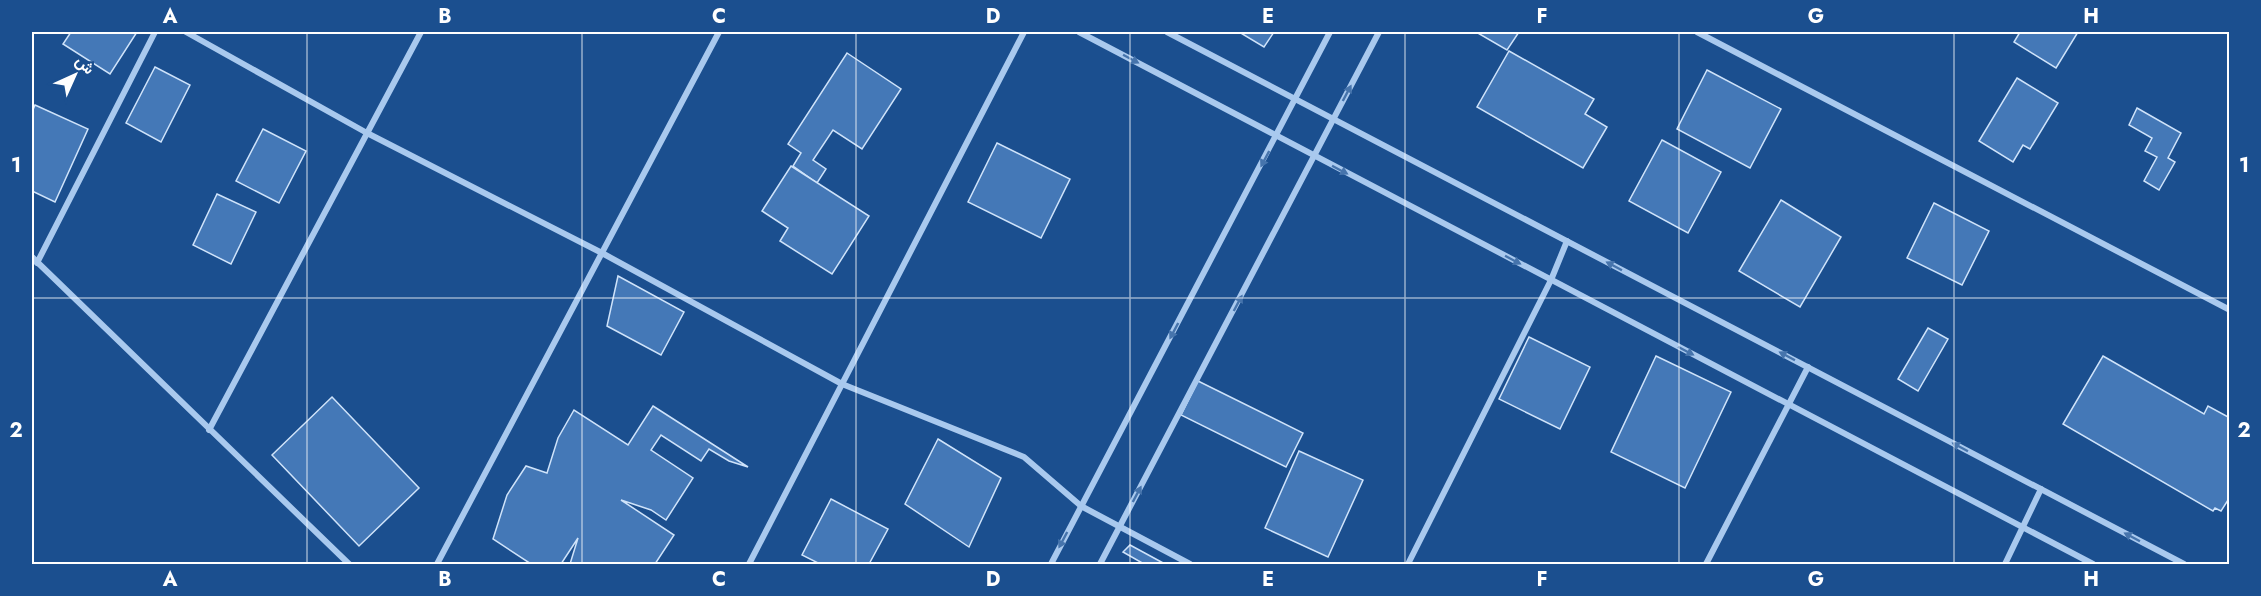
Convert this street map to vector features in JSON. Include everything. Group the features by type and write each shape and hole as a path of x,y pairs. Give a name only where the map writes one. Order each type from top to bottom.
{"street":[{"path":"38,263 155,32"},
{"path":"186,32 367,133 602,253 842,384 1024,457 1081,506 1190,564"},
{"path":"209,430 421,32"},
{"path":"437,564 719,32"},
{"path":"749,564 1024,32"},
{"path":"1079,32 2092,564"},
{"path":"1167,32 2184,564"},
{"path":"1051,564 1277,137 1330,32"},
{"path":"1100,564 1379,32"},
{"path":"1698,32 2229,310"},
{"path":"1408,564 1551,280 1567,241"},
{"path":"32,257 349,564"},
{"path":"1706,564 1808,367"},
{"path":"2005,564 2041,489"}],"building":[{"path":"71,32 137,32 110,74 63,44"},
{"path":"1239,32 1274,32 1264,47"},
{"path":"1476,32 1519,32 1507,50"},
{"path":"2020,32 2078,32 2056,68 2014,42"},
{"path":"1509,51 1594,99 1585,114 1607,127 1583,168 1477,107"},
{"path":"847,53 901,89 862,149 833,130 813,160 826,169 817,183 793,166 801,153 788,144"},
{"path":"155,67 190,85 161,142 126,123"},
{"path":"1707,70 1781,109 1750,168 1677,129"},
{"path":"2017,78 2058,103 2030,149 2023,145 2013,162 1979,141"},
{"path":"35,105 88,129 55,202 32,191 32,112"},
{"path":"2137,108 2181,133 2168,158 2175,162 2159,190 2144,181 2157,157 2145,151 2152,138 2129,125"},
{"path":"263,129 306,151 279,203 236,181"},
{"path":"1662,140 1721,172 1688,233 1629,201"},
{"path":"997,143 1070,179 1041,238 968,202"},
{"path":"791,166 869,216 832,274 780,241 788,228 762,211"},
{"path":"217,194 256,212 231,264 193,245"},
{"path":"1781,200 1841,237 1800,307 1739,271"},
{"path":"1934,203 1989,231 1962,285 1907,258"},
{"path":"618,276 684,312 661,355 607,326"},
{"path":"1928,328 1948,339 1918,391 1898,379"},
{"path":"1529,337 1590,367 1560,429 1499,399"},
{"path":"1656,356 1731,392 1685,488 1611,452"},
{"path":"2103,356 2204,414 2208,406 2230,418 2230,497 2221,511 2215,508 2213,511 2063,424"},
{"path":"1198,381 1303,433 1286,467 1181,415"},
{"path":"332,397 419,488 359,546 272,455"},
{"path":"653,406 748,467 729,461 709,449 701,461 661,435 651,450 693,478 666,520 651,510 621,500 674,535 655,564 570,564 578,538 561,564 531,564 493,539 507,495 526,466 547,473 558,438 574,410 628,445"},
{"path":"938,439 1001,478 969,547 905,504"},
{"path":"1299,451 1363,480 1328,557 1265,528"},
{"path":"831,499 888,529 869,564 820,564 802,555"},
{"path":"1130,545 1165,564 1144,564 1123,552"}]}
